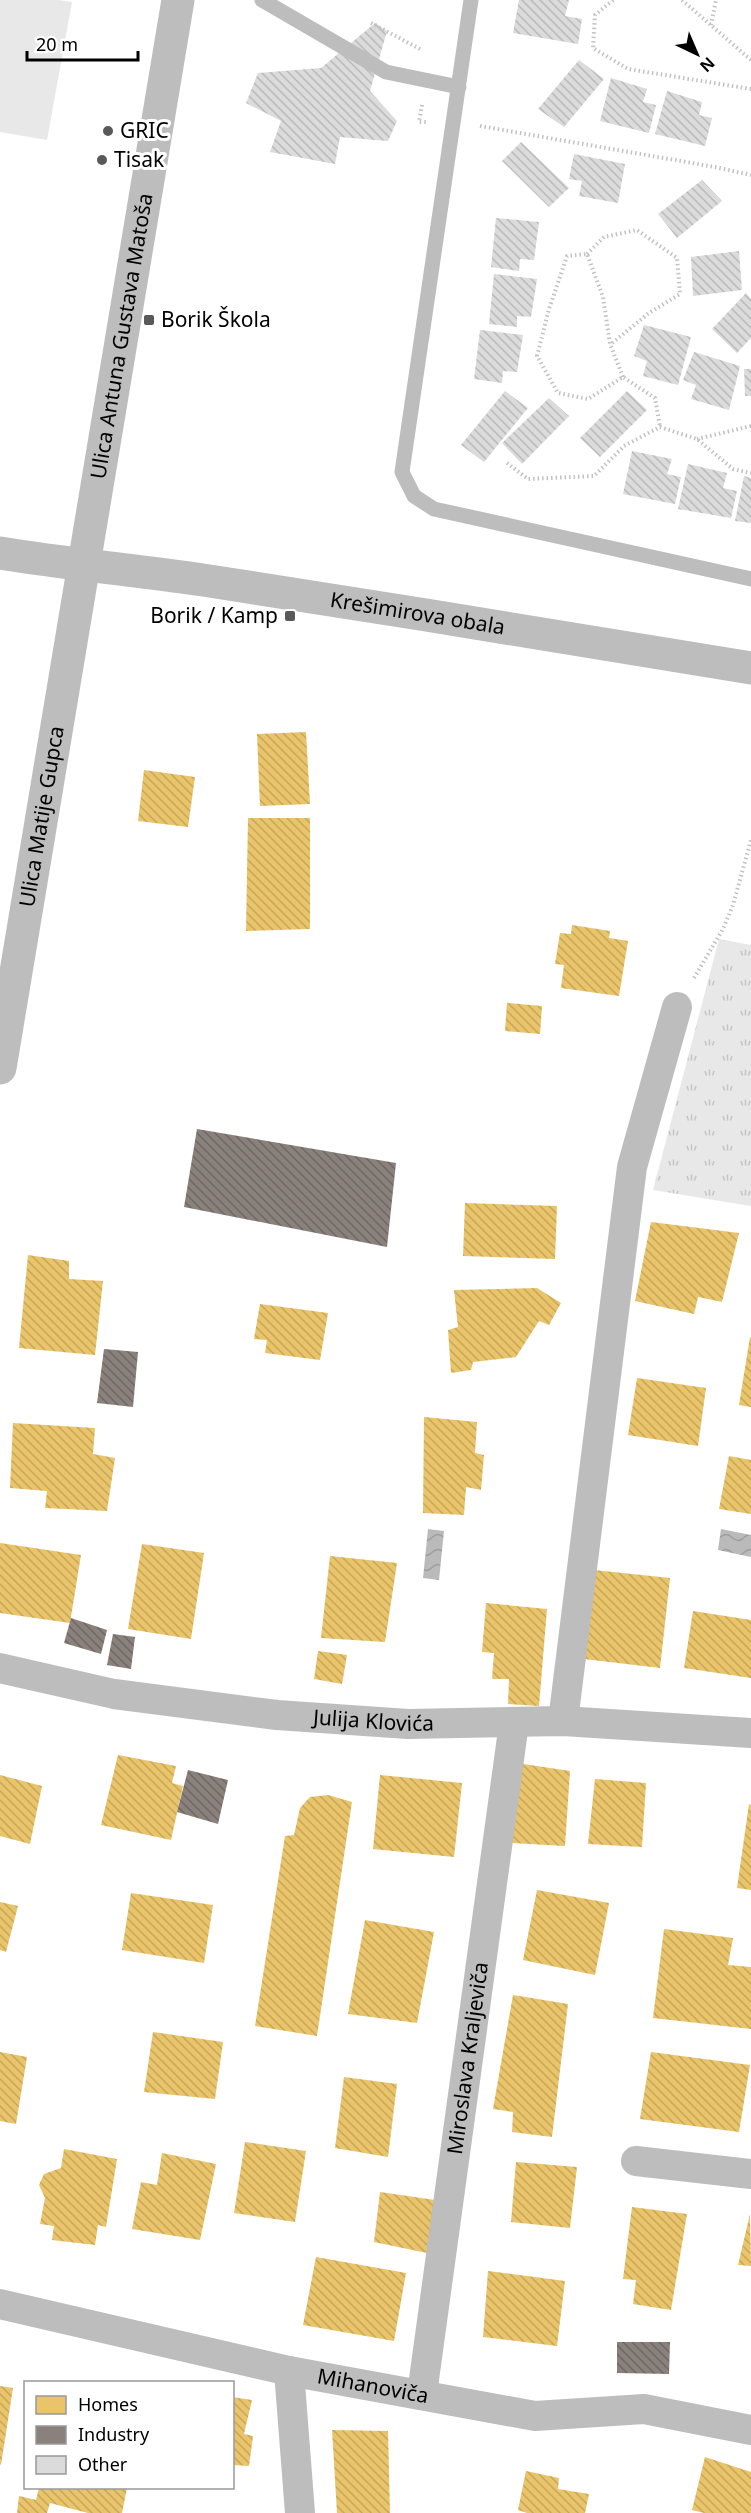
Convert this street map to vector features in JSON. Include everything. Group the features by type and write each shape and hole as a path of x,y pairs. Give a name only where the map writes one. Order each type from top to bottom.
{"street":[{"name":"Ulica Antuna Gustava Matoša","path":"83,565 178,0"},
{"name":"Krešimirova obala","path":"0,553 83,565 131,569 302,595 751,668"},
{"name":"Ulica Matije Gupca","path":"0,1068 83,565"},
{"path":"562,1721 632,1167 677,1007"},
{"name":"Julija Klovića","path":"0,1668 114,1694 277,1716 408,1724 562,1721 751,1733"},
{"name":"Miroslava Kraljeviča","path":"422,2394 514,1723"},
{"path":"636,2161 751,2174"},
{"name":"Mihanoviča","path":"0,2304 289,2371 535,2416 644,2409 751,2430"},
{"path":"289,2371 300,2513"}],"lane":[{"path":"262,0 386,72 459,87"},
{"path":"471,0 402,472 414,496 434,509 751,579"}],"path":[{"path":"613,0 595,15 593,48 628,69 751,89"},
{"path":"682,0 751,60"},
{"path":"711,25 716,0"},
{"path":"371,23 431,55"},
{"path":"454,122 751,175"},
{"path":"610,344 649,313 680,294 677,258 637,230 604,237 587,254 567,256 549,309 537,356 558,393 588,399 623,377"},
{"path":"587,254 603,297 610,344 623,377 655,398 660,427"},
{"path":"697,439 751,426"},
{"path":"507,463 528,478 594,476 624,446 660,427 697,439 733,469 751,473"},
{"path":"677,1007 723,929 733,905 751,840"}],"green space":[{"path":"0,0 72,2 47,140 0,132"},
{"path":"719,939 751,945 751,1206 653,1190"}],"water":[{"path":"428,1529 444,1531 439,1580 423,1578"},
{"path":"721,1529 751,1535 751,1557 718,1550"}],"building: Homes":[{"path":"306,732 310,804 260,806 257,734"},
{"path":"144,770 195,777 188,827 138,821"},
{"path":"248,818 310,818 310,929 246,931"},
{"path":"572,925 610,931 609,938 628,941 619,996 561,988 564,965 555,964 560,933 571,934"},
{"path":"507,1003 542,1006 540,1034 505,1031"},
{"path":"465,1203 557,1206 555,1259 463,1256"},
{"path":"651,1222 739,1233 722,1302 698,1297 694,1314 635,1301"},
{"path":"28,1255 69,1261 69,1279 103,1281 95,1355 19,1348"},
{"path":"537,1288 561,1303 549,1325 539,1321 516,1357 473,1362 471,1370 451,1373 448,1330 458,1327 454,1290"},
{"path":"260,1304 328,1313 320,1360 265,1353 267,1340 254,1339"},
{"path":"751,1338 751,1407 739,1405"},
{"path":"637,1378 706,1388 698,1446 628,1435"},
{"path":"424,1417 477,1422 475,1453 484,1455 481,1490 466,1487 464,1515 423,1513"},
{"path":"13,1423 95,1428 93,1454 115,1458 107,1511 45,1508 47,1491 10,1488"},
{"path":"729,1456 751,1460 751,1514 719,1509"},
{"path":"0,1543 81,1555 70,1623 0,1613"},
{"path":"142,1544 204,1553 191,1639 128,1629"},
{"path":"330,1556 397,1563 385,1642 321,1638"},
{"path":"594,1570 670,1578 660,1668 584,1659"},
{"path":"486,1603 547,1609 539,1706 508,1704 509,1679 492,1679 494,1653 482,1652"},
{"path":"693,1611 751,1620 751,1678 684,1668"},
{"path":"318,1651 347,1655 342,1684 314,1679"},
{"path":"118,1755 176,1766 172,1783 183,1786 171,1840 101,1825"},
{"path":"517,1763 570,1771 565,1846 511,1843"},
{"path":"0,1775 42,1786 30,1844 0,1836"},
{"path":"380,1775 462,1783 454,1857 373,1849"},
{"path":"595,1779 646,1783 642,1847 588,1844"},
{"path":"328,1795 352,1802 317,2036 255,2026 285,1836 294,1835 300,1808 310,1797"},
{"path":"749,1804 751,1805 751,1890 737,1888"},
{"path":"537,1890 609,1903 595,1975 523,1960"},
{"path":"131,1893 213,1905 204,1963 122,1950"},
{"path":"0,1902 18,1906 6,1952 0,1950"},
{"path":"365,1920 434,1932 417,2023 348,2014"},
{"path":"664,1929 733,1938 728,1965 751,1967 751,2029 653,2018"},
{"path":"513,1995 568,2004 552,2137 512,2132 513,2112 493,2109"},
{"path":"153,2032 223,2042 215,2099 144,2092"},
{"path":"0,2052 27,2057 16,2124 0,2121"},
{"path":"651,2052 750,2065 739,2132 640,2119"},
{"path":"344,2077 397,2084 388,2157 335,2148"},
{"path":"245,2142 306,2151 295,2222 234,2213"},
{"path":"64,2149 117,2159 106,2227 98,2225 95,2245 52,2240 54,2226 40,2224 45,2198 39,2185 44,2174 61,2168"},
{"path":"162,2153 216,2164 200,2240 132,2229 141,2182 157,2185"},
{"path":"516,2162 577,2167 570,2228 511,2222"},
{"path":"380,2192 435,2200 427,2253 374,2242"},
{"path":"632,2207 687,2214 671,2310 633,2304 636,2280 623,2279"},
{"path":"750,2214 751,2266 738,2265"},
{"path":"316,2257 406,2273 394,2341 303,2325"},
{"path":"488,2271 565,2281 557,2346 483,2337"},
{"path":"0,2386 13,2388 1,2465 0,2464"},
{"path":"234,2397 252,2400 244,2434 253,2436 249,2466 234,2465"},
{"path":"332,2430 388,2431 390,2513 337,2513"},
{"path":"705,2457 751,2472 751,2513 704,2513 692,2510"},
{"path":"526,2471 559,2478 558,2489 589,2494 585,2513 527,2513 518,2510"},
{"path":"39,2489 127,2489 122,2513 88,2513 50,2503 47,2513 17,2513 19,2496 36,2500"}],"building: Industry":[{"path":"197,1129 396,1163 387,1247 184,1207"},
{"path":"104,1349 138,1352 133,1407 97,1403"},
{"path":"71,1618 107,1630 101,1654 64,1643"},
{"path":"113,1634 135,1637 131,1669 107,1665"},
{"path":"188,1770 228,1780 218,1824 177,1812"},
{"path":"617,2342 670,2342 669,2374 617,2373"}],"building: Other":[{"path":"519,0 569,0 565,16 582,19 578,44 513,33"},
{"path":"375,23 387,31 370,91 397,121 388,141 340,137 335,164 270,152 281,121 246,103 258,73 321,68"},
{"path":"579,60 604,79 564,127 538,109"},
{"path":"611,78 647,89 643,102 656,105 649,133 600,121"},
{"path":"667,91 702,102 699,115 712,118 705,146 655,134"},
{"path":"521,142 569,188 549,207 502,161"},
{"path":"574,154 625,164 618,203 579,196 582,181 569,179"},
{"path":"702,180 722,201 677,238 658,214"},
{"path":"496,218 539,222 534,260 520,259 519,271 491,267"},
{"path":"739,251 742,290 693,296 691,257"},
{"path":"494,274 537,279 531,317 517,316 517,327 489,324"},
{"path":"746,293 751,299 751,338 737,353 712,329"},
{"path":"644,325 691,337 678,385 643,376 647,361 634,356"},
{"path":"480,330 523,335 517,372 503,371 502,383 474,379"},
{"path":"694,352 740,366 729,410 691,399 696,385 683,380"},
{"path":"744,369 751,369 751,396 745,396"},
{"path":"505,391 528,408 484,462 461,445"},
{"path":"627,391 647,410 600,457 580,438"},
{"path":"549,398 569,416 522,464 502,443"},
{"path":"632,451 672,459 667,474 681,477 675,504 623,494"},
{"path":"688,464 727,473 723,488 737,491 731,518 678,509"},
{"path":"744,476 751,478 751,523 735,521"}],"place":[{"name":"GRIC","path":"108,131"},
{"name":"Tisak","path":"102,160"},
{"name":"Borik Škola","path":"149,320"},
{"name":"Borik / Kamp","path":"290,616"}]}
